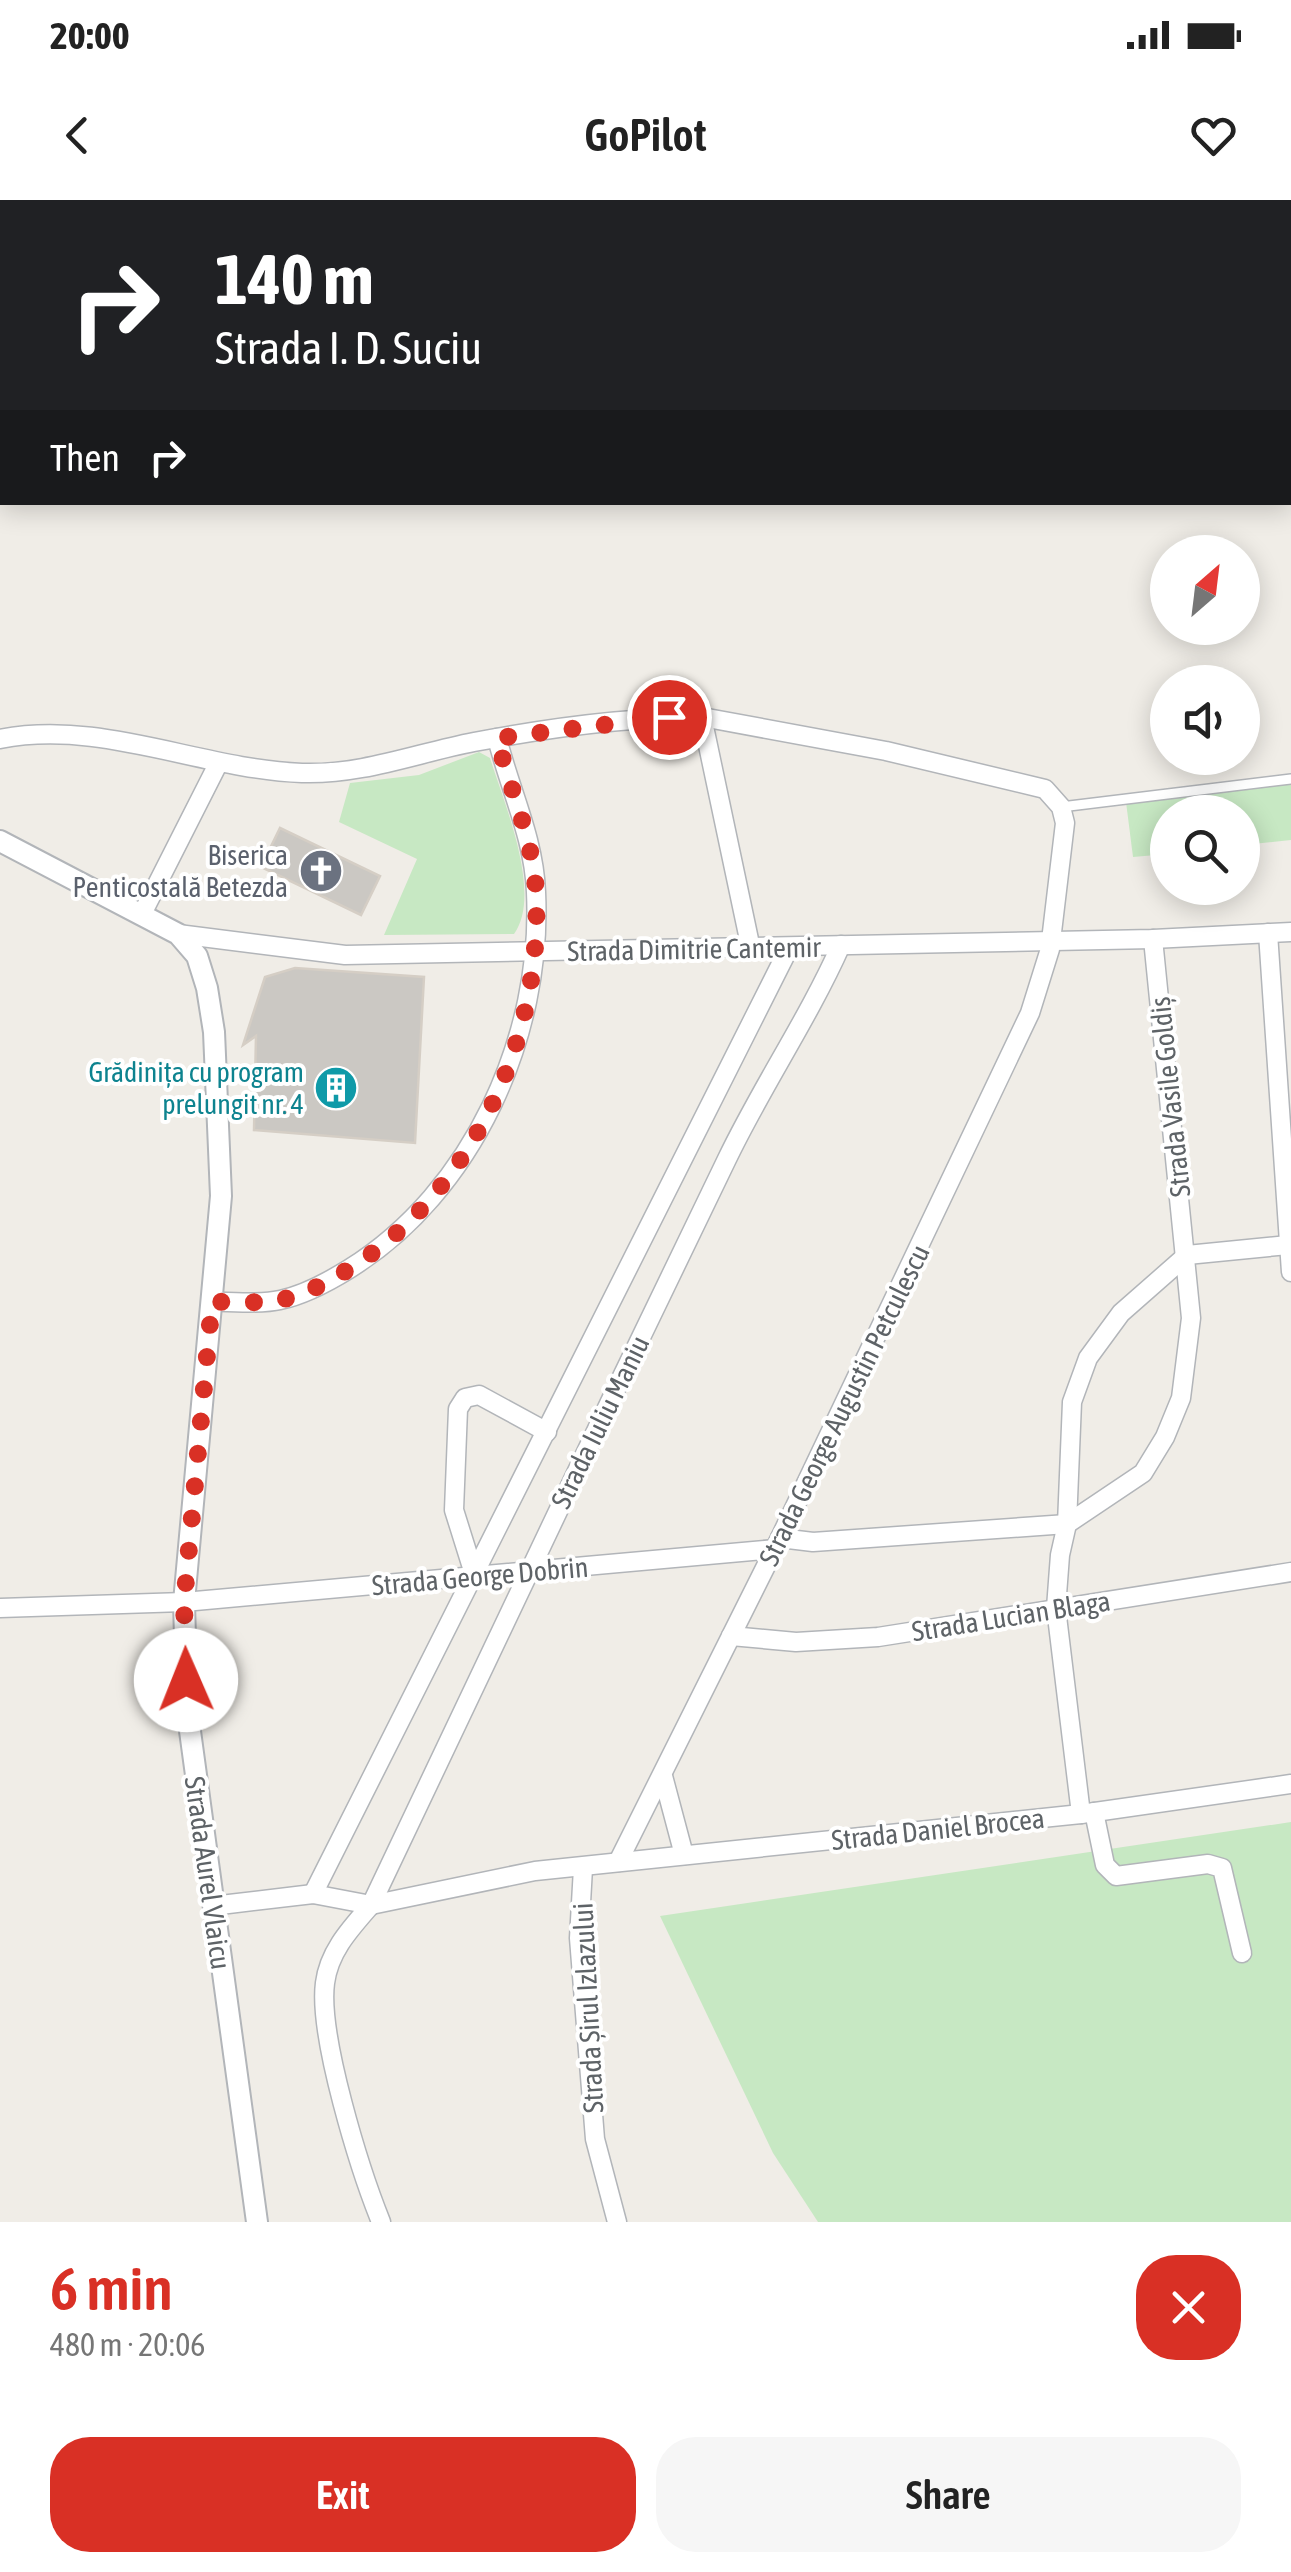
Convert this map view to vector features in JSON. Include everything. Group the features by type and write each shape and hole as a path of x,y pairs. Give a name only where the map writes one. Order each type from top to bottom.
{"street":[{"path":"0,739 85,734 218,764 304,773 394,764 497,738 669,717 702,717 986,772 1044,789 1062,807"},
{"path":"702,717 751,948"},
{"path":"212,1302 279,1300 328,1282 371,1255 410,1223 448,1177 494,1100 528,1001 534,952 533,855 497,738"},
{"path":"142,914 218,764"},
{"name":"Strada George Augustin Petculescu","path":"618,1862 778,1544 1030,1013 1050,941 1065,823 1062,807"},
{"name":"Strada Dimitrie Cantemir","path":"0,841 178,934 345,955 788,948 1291,932"},
{"path":"1268,933 1291,1272"},
{"name":"Strada Aurel Vlaicu","path":"178,934 197,956 208,988 214,1032 221,1196 184,1602 187,1708 257,2222"},
{"name":"Strada Vasile Goldiș","path":"1067,1524 1142,1473 1166,1437 1181,1398 1191,1318 1153,939"},
{"name":"Strada Iuliu Maniu","path":"381,2222 348,2119 325,2019 325,1982 333,1956 347,1932 371,1905 759,1092 818,998 841,945"},
{"name":"Strada Iuliu Maniu","path":"313,1894 788,948"},
{"path":"1242,1953 1222,1868 1208,1864 1116,1876 1105,1865 1088,1813 1056,1608 1067,1524 1072,1402 1088,1358 1121,1313 1187,1255 1288,1245"},
{"path":"475,1577 454,1510 458,1409 466,1398 478,1395 547,1432"},
{"path":"778,1544 1067,1524"},
{"name":"Strada George Dobrin","path":"0,1608 184,1602 527,1572 778,1544"},
{"name":"Strada Lucian Blaga","path":"731,1636 796,1642 878,1637 1291,1572"},
{"path":"663,1776 684,1855"},
{"name":"Strada Daniel Brocea","path":"584,1868 1088,1813 1291,1784"},
{"name":"Strada Șirul Izlazului","path":"212,1906 313,1894 371,1905 535,1871 584,1868 578,1938 596,2139 618,2222"}],"lane":[{"path":"1062,807 1291,779"}],"green space":[{"path":"479,752 490,758 523,873 522,917 514,934 384,935 417,859 339,822 350,783 419,775"},
{"path":"1291,782 1291,840 1260,843 1260,795 1184,795"},
{"path":"1150,799 1150,856 1133,857 1126,802"},
{"path":"1291,1822 1291,2222 818,2222 773,2153 660,1916"}],"building":[{"name":"Biserica Penticostală Betezda","path":"280,828 380,876 361,915 261,867"},
{"name":"Grădinița cu program prelungit nr. 4","path":"295,968 424,977 415,1143 254,1130 256,1036 243,1045 265,977"}],"place":[{"name":"Biserica Penticostală Betezda","path":"321,871"},
{"name":"Grădinița cu program prelungit nr. 4","path":"336,1088"}],"route":[{"path":"186,1680 184,1602 212,1302 279,1300 328,1282 371,1255 410,1223 448,1177 480,1128 510,1060 528,1001 534,962 533,855 497,738 669,717"}]}
